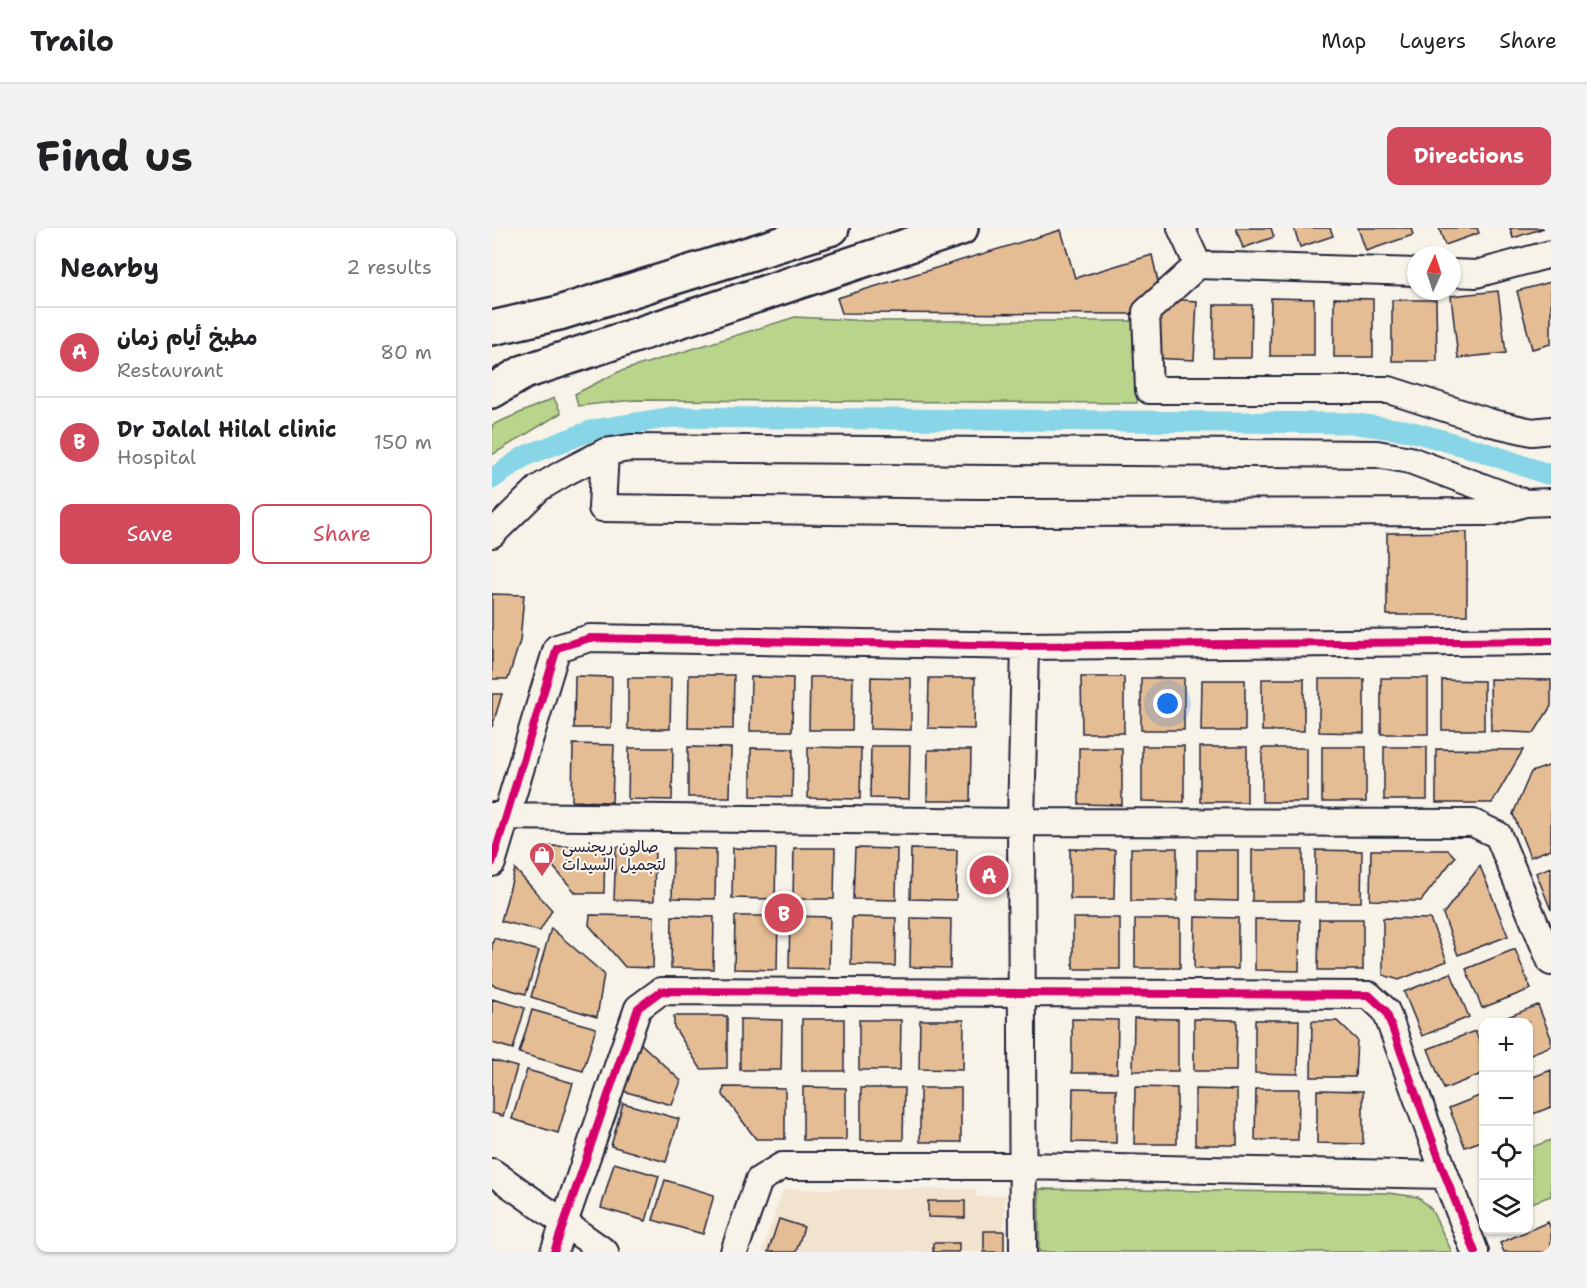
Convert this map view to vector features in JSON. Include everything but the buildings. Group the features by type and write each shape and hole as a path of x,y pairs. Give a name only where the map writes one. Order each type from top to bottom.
{"highway":[{"path":"492,328 559,313 832,228"},
{"path":"492,391 524,372 962,228"}],"street":[{"path":"1181,228 1198,265"},
{"path":"1461,273 1476,274 1551,254"},
{"path":"1407,272 1198,265 1146,312 1149,390 1389,390 1492,423 1532,432 1551,430"},
{"path":"492,534 539,488 605,452 630,448 1377,454 1410,460 1525,503"},
{"path":"605,452 602,508 975,513 1493,512 1525,503 1551,502"},
{"path":"492,863 499,816 557,648 590,638 1025,646 1551,641"},
{"path":"1023,1252 1022,822 1025,646"},
{"path":"499,816 1022,822 1473,823 1498,835 1551,962"},
{"path":"554,1252 638,1008 661,991 1369,995 1386,1011 1475,1252"},
{"path":"734,1252 759,1180 782,1166 1024,1166 1445,1175"},
{"path":"492,1172 605,1252"}],"shaded area":[{"path":"783,1189 976,1189 976,1197 1005,1195 1003,1252 762,1252"}],"green space":[{"path":"795,317 871,321 1136,321 1137,403 633,400 578,406 575,394 618,372"},
{"path":"554,398 561,413 492,455 492,425"},
{"path":"1551,1140 1551,1196 1533,1203 1533,1180 1533,1147"},
{"path":"1039,1189 1388,1193 1418,1197 1431,1209 1452,1252 1039,1252"}],"waterway":[{"path":"492,479 525,456 593,430 672,417 1349,423 1410,431 1481,451 1547,474 1551,473"}],"cycle path":[{"path":"492,863 557,648 590,638 1025,646 1551,641"},
{"path":"554,1252 638,1008 661,991 1369,995 1386,1011 1475,1252"}],"place":[{"name":"مطبخ أيام زمان","path":"989,875"},
{"name":"صالون ريجنسي لتجميل السيدات","path":"542,878"},
{"name":"Dr Jalal Hilal clinic","path":"784,913"}]}
